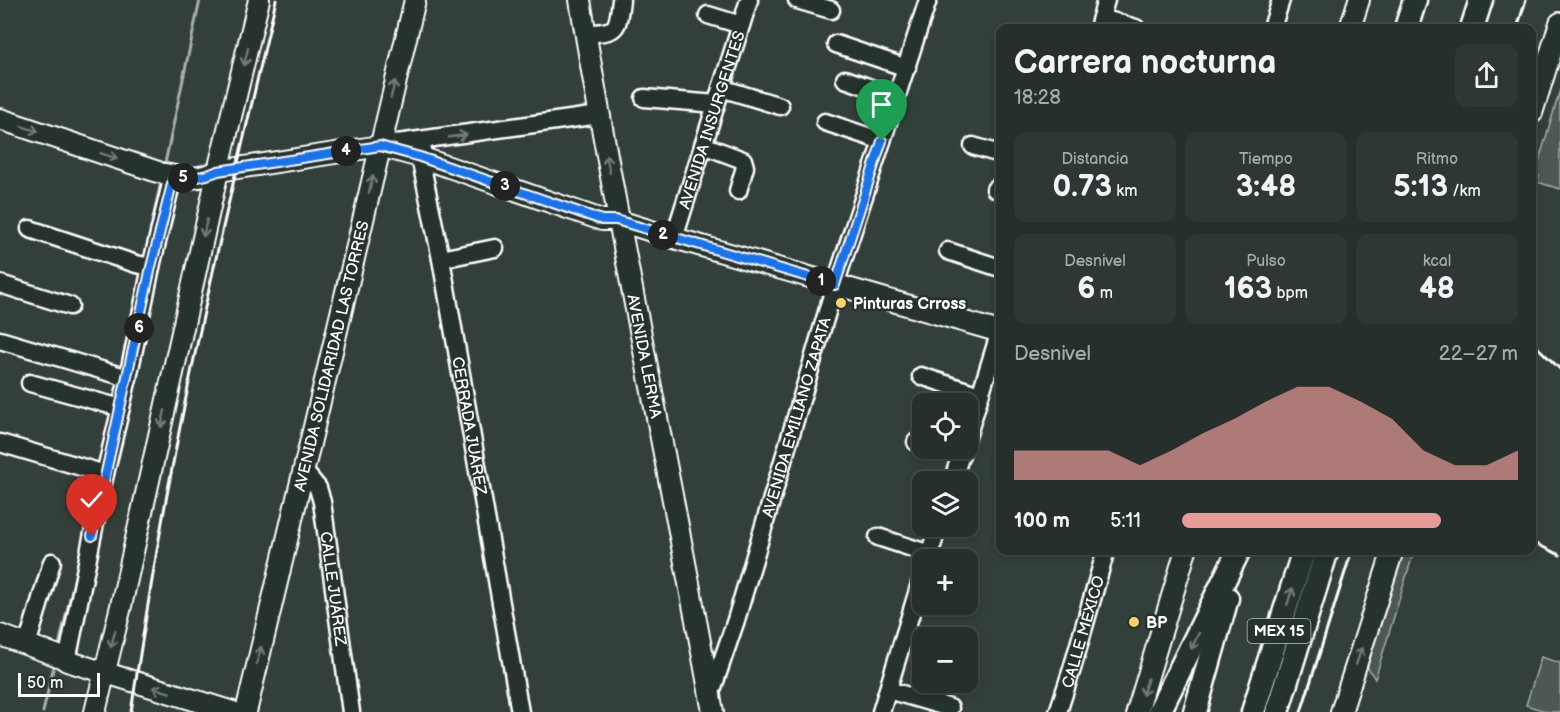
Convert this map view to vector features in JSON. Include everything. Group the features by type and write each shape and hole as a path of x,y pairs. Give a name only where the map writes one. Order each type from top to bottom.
{"highway":[{"path":"1407,24 1415,0"},
{"path":"1473,24 1481,0"},
{"path":"1159,712 1238,555"},
{"path":"1195,712 1239,555"},
{"name":"MEX 15","path":"1253,712 1302,555"},
{"path":"1277,712 1325,555"}],"main road":[{"path":"95,712 259,0"},
{"name":"AVENIDA SOLIDARIDAD LAS TORRES","path":"246,712 415,0"},
{"name":"AVENIDA LERMA","path":"580,0 592,116 711,704"},
{"path":"1351,24 1359,0"},
{"path":"1536,100 1560,23"},
{"path":"0,119 166,174 195,178 205,177 218,171 380,146 422,149 613,220 996,331"},
{"path":"1137,712 1184,555"},
{"path":"1341,712 1391,555"},
{"path":"0,635 104,672 233,712"}],"street":[{"path":"585,34 609,32 615,28 618,23 621,0"},
{"name":"AVENIDA INSURGENTES","path":"674,238 749,0"},
{"path":"797,0 831,10"},
{"name":"AVENIDA EMILIANO ZAPATA","path":"711,704 835,285 928,0"},
{"path":"1099,23 1106,0"},
{"path":"1273,24 1281,0"},
{"path":"708,15 741,25"},
{"path":"836,44 906,68"},
{"path":"845,79 897,97"},
{"path":"644,98 719,96 780,106"},
{"path":"422,149 592,116"},
{"path":"825,122 882,141"},
{"path":"703,145 743,160 745,167 738,191"},
{"path":"973,146 996,153"},
{"name":"CERRADA JUÁREZ","path":"422,149 520,712"},
{"path":"60,657 166,174"},
{"path":"30,229 144,266"},
{"path":"441,260 495,248"},
{"path":"948,251 996,267"},
{"path":"0,284 70,306"},
{"path":"0,340 122,376"},
{"path":"978,402 996,345"},
{"path":"921,376 980,395"},
{"path":"30,383 116,407"},
{"path":"0,443 102,473"},
{"name":"CALLE JUÁREZ","path":"304,471 318,488 322,502 351,712"},
{"path":"878,537 912,550"},
{"name":"CALLE MÉXICO","path":"1058,712 1105,555"},
{"path":"27,645 52,562"},
{"path":"881,712 912,610"},
{"path":"888,690 950,708"}],"shaded area":[{"path":"1560,90 1560,189 1537,182 1539,176 1536,174"},
{"path":"1401,555 1413,555 1375,679 1367,667"},
{"path":"1541,657 1560,663 1560,712 1548,712 1526,705"}],"waterway":[{"path":"164,168 200,0"},
{"path":"144,259 161,181"},
{"path":"120,371 140,278"},
{"path":"114,400 118,380"},
{"path":"58,649 84,538"},
{"path":"43,712 55,661"}],"railway":[{"path":"131,712 154,566 194,359 276,0"},
{"path":"1518,24 1526,0"},
{"path":"1536,346 1560,369"},
{"path":"1536,544 1560,555"},
{"path":"1301,712 1350,555"}],"place":[{"name":"Pinturas Crross","path":"841,303"},
{"name":"BP","path":"1134,622"}],"route":[{"path":"92,536 151,267 174,176 205,177 218,171 380,146 420,157 602,220 616,220 835,285 882,141"}]}
